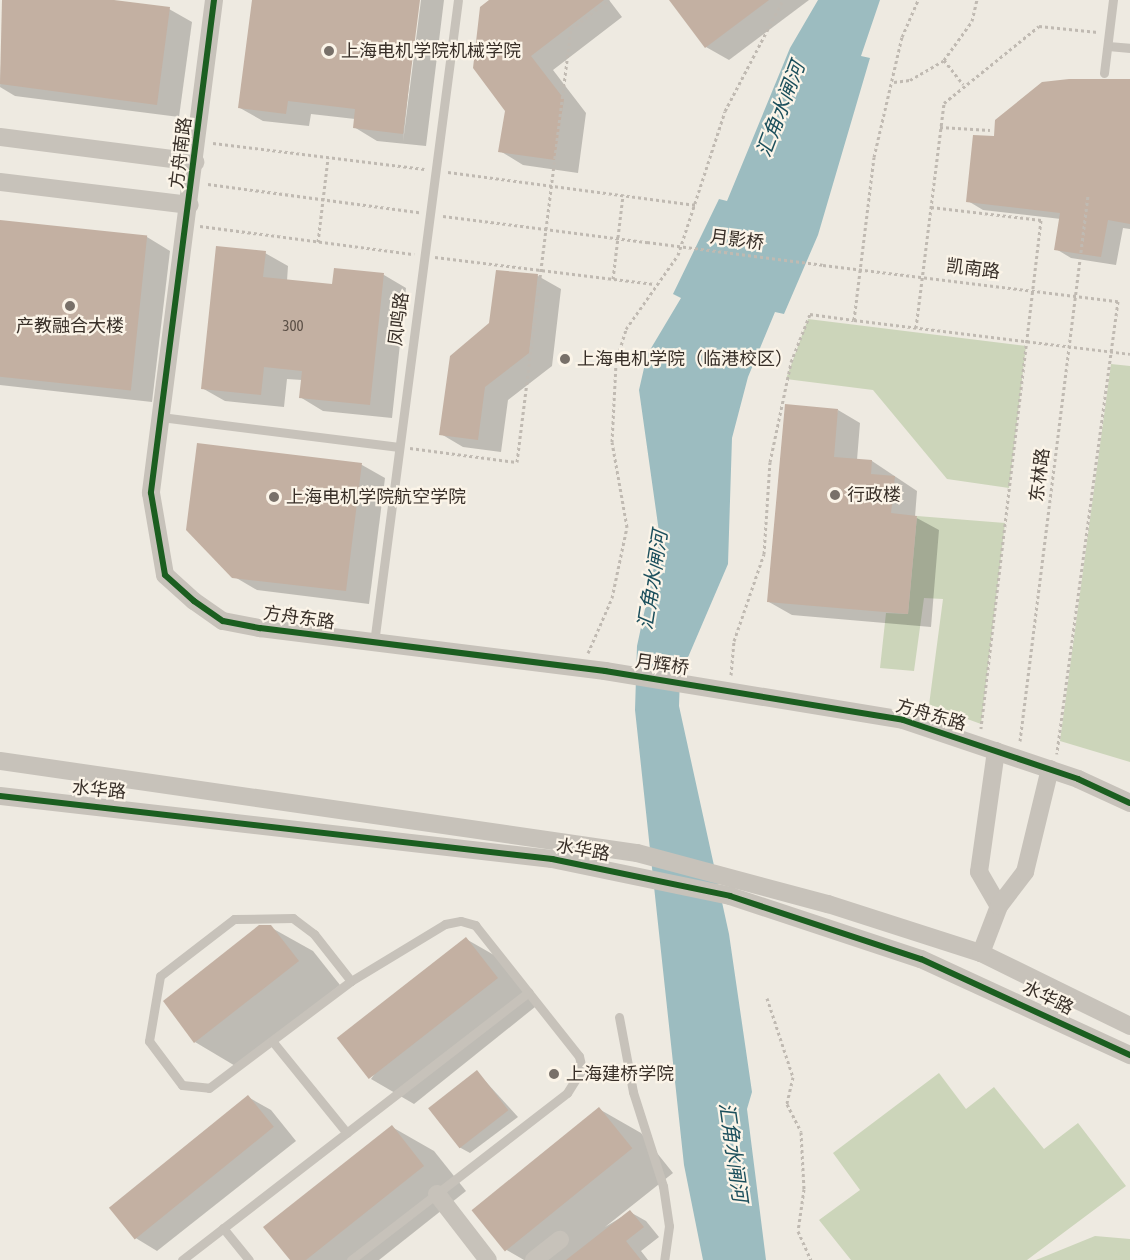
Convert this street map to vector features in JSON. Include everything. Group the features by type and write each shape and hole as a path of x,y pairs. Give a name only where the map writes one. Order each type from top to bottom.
{"street":[{"name":"方舟南路","path":"161,417 190,205 214,0"},
{"path":"0,137 195,162"},
{"path":"0,182 190,205"},
{"name":"方舟东路","path":"161,417 151,493 165,575 223,621 374,643 604,671"},
{"name":"月辉桥","path":"604,671 722,689"},
{"name":"方舟东路","path":"722,689 903,720 1050,769 1130,803"},
{"path":"996,751 979,872 999,906"},
{"name":"水华路","path":"0,761 637,854 726,875 981,953 1130,1026"},
{"path":"981,953 999,906 1025,872 1050,769"},
{"name":"水华路","path":"0,796 203,815 552,859 639,875 730,896 921,958 1130,1055"},
{"path":"437,1194 488,1260"},
{"path":"534,1260 560,1240"}],"lane":[{"name":"凤鸣路","path":"374,643 458,0"},
{"path":"1104,73 1113,0"},
{"path":"1108,46 1130,48"},
{"path":"161,417 399,447"},
{"path":"351,981 314,934 283,915 225,923 160,976 149,1041 182,1085 208,1088 273,1042 351,981 445,924 461,921 475,925 579,1056 578,1081 351,1260"},
{"path":"182,1260 529,992"},
{"path":"620,1017 633,1092 663,1186 669,1226 664,1260"},
{"path":"273,1042 347,1133"},
{"path":"223,1228 249,1260"}],"path":[{"path":"399,447 517,462 571,30 609,0"},
{"path":"581,668 612,598 627,527 612,442 616,362 626,329 678,255 725,111 783,0"},
{"path":"854,320 874,157 894,82 902,37 918,0"},
{"path":"894,82 910,80 944,60 972,21 976,0"},
{"path":"916,328 944,103 963,84 1039,26 1109,33"},
{"path":"944,60 963,84"},
{"path":"940,127 990,130"},
{"path":"318,242 328,157"},
{"path":"613,279 623,195"},
{"path":"931,207 1041,220 979,744"},
{"path":"722,689 734,642 764,554 773,439 791,362 810,314 1130,354"},
{"path":"1050,769 1059,748 1111,353"},
{"path":"767,998 793,1077 787,1104 801,1132 804,1189 798,1231 811,1260"}],"green space":[{"path":"808,319 1026,346 1009,488 947,479 873,390 786,379"},
{"path":"1111,364 1130,366 1130,762 1060,741"},
{"path":"917,516 1005,523 981,724 929,705 943,599 924,598 914,671 880,668 886,613 908,614"},
{"path":"939,1073 966,1109 994,1087 1044,1149 1078,1123 1126,1186 1027,1260 851,1260 819,1220 860,1190 833,1153"},
{"path":"1095,1236 1130,1239 1130,1260 1036,1260"}],"water":[{"name":"汇角水闸河","path":"818,0 880,0 861,56 870,58 818,235 784,314 775,312 748,377 732,438 728,564 680,676 679,706 729,934 752,1092 747,1109 766,1260 703,1260 684,1165 635,710 637,646 660,539 639,390 647,355 681,298 673,294 719,199 727,201 790,48"}],"building":[{"path":"2,0 114,0 170,7 157,105 0,84"},
{"name":"上海电机学院机械学院","path":"252,0 420,0 403,134 353,128 355,109 288,101 286,114 238,108"},
{"path":"489,0 604,0 531,56 564,99 555,160 498,152 505,111 473,68 480,7"},
{"path":"669,0 769,0 705,48"},
{"path":"1069,79 1130,79 1130,224 1108,220 1101,257 1054,250 1060,213 966,202 973,135 994,136 995,120 1042,82"},
{"name":"产教融合大楼","path":"0,220 147,235 131,391 0,377"},
{"path":"216,246 266,251 263,277 332,284 334,268 384,273 370,405 299,398 302,371 264,367 261,395 201,389"},
{"path":"496,270 538,274 529,353 485,387 478,440 439,435 450,356 489,323"},
{"name":"行政楼","path":"785,404 838,409 834,457 872,460 871,474 895,476 891,513 917,516 908,614 767,602"},
{"name":"上海电机学院航空学院","path":"197,443 362,463 346,591 232,578 186,530"},
{"path":"259,925 271,925 299,961 194,1043 163,1001"},
{"path":"466,937 498,978 369,1079 337,1038"},
{"path":"477,1070 508,1110 460,1148 428,1108"},
{"path":"248,1095 274,1127 135,1240 109,1208"},
{"path":"599,1107 632,1148 505,1251 472,1210"},
{"path":"392,1125 424,1166 306,1260 290,1260 263,1227"},
{"path":"630,1210 644,1227 626,1241 641,1260 566,1260"}],"cycle path":[{"path":"214,0 151,493 165,575 194,601 223,621 260,628 605,671 903,720 1078,779 1130,803"},
{"path":"0,796 552,859 730,896 921,959 1130,1055"}],"place":[{"name":"上海电机学院机械学院","path":"329,51"},
{"name":"产教融合大楼","path":"70,306"},
{"name":"上海电机学院（临港校区）","path":"565,359"},
{"name":"行政楼","path":"835,495"},
{"name":"上海电机学院航空学院","path":"274,497"},
{"name":"上海建桥学院","path":"554,1074"}]}
